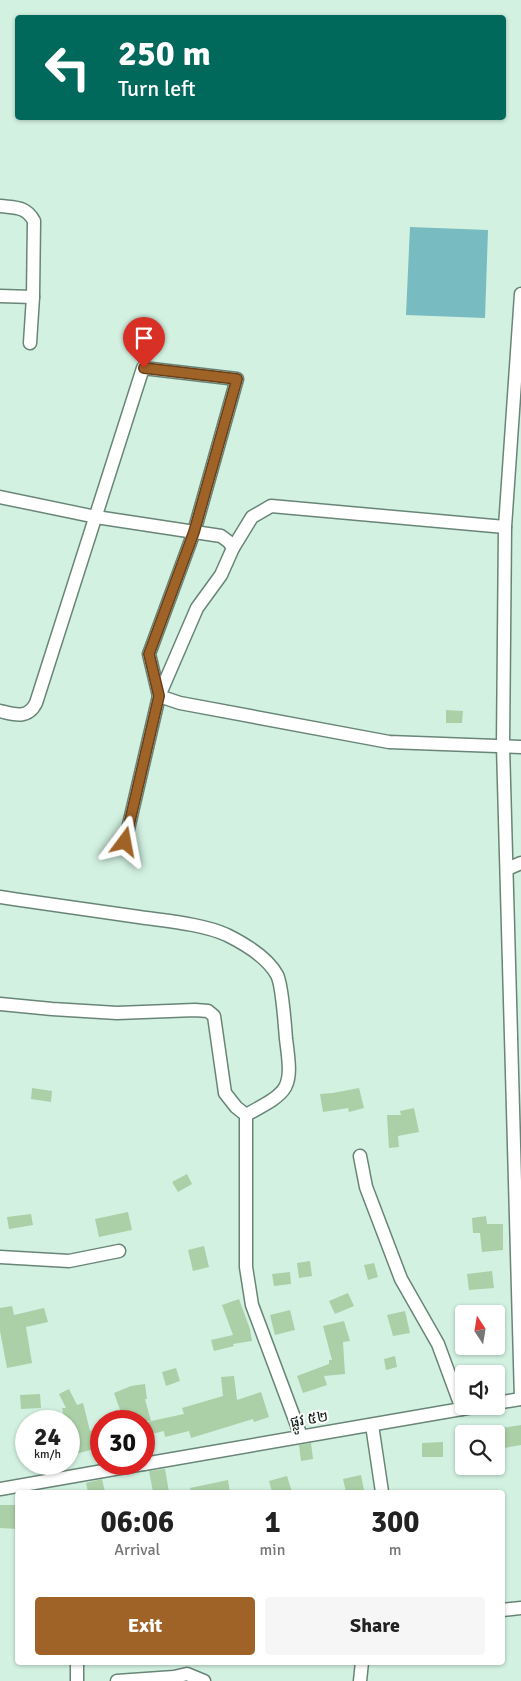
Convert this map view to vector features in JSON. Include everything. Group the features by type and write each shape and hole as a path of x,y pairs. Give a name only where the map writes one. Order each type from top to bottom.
{"street":[{"path":"0,206 22,209 30,213 34,221 30,344"},
{"path":"505,1402 521,1399 503,746 505,527 521,294"},
{"path":"0,296 33,297"},
{"path":"0,711 16,715 27,714 32,710 144,368 237,379 194,532 149,654 159,696"},
{"path":"0,498 96,518 221,536 233,548"},
{"path":"125,842 159,696 197,608 221,575 233,548 252,517 271,506 505,527"},
{"path":"159,696 180,703 389,742 521,747"},
{"path":"507,869 521,863"},
{"path":"0,897 184,923 227,935 267,962 278,976 288,1052 289,1081 283,1092 273,1101 246,1115"},
{"path":"0,1004 117,1013 194,1010 208,1012 214,1016 225,1093 236,1107 246,1115"},
{"path":"246,1115 245,1237 247,1284 252,1305 301,1436"},
{"path":"360,1156 366,1187 401,1279 438,1344 455,1390"},
{"path":"0,1257 69,1261 119,1251"},
{"name":"ផ្លូវ ៥២","path":"155,1462 455,1410"},
{"path":"372,1425 382,1490"},
{"name":"ផ្លូវ ៥២","path":"0,1489 49,1486 96,1475"},
{"path":"505,1610 521,1608"},
{"path":"77,1665 77,1681"},
{"path":"360,1681 362,1665"},
{"path":"118,1681 174,1677 187,1674 204,1681"}],"water":[{"path":"410,227 488,230 485,318 406,315"}],"building":[{"path":"446,710 463,711 462,723 446,723"},
{"path":"32,1088 52,1091 51,1102 31,1099"},
{"path":"359,1088 364,1108 349,1112 348,1108 323,1112 320,1094"},
{"path":"414,1108 419,1132 398,1136 399,1147 389,1148 387,1115 401,1115 400,1111"},
{"path":"187,1174 192,1184 178,1192 172,1182"},
{"path":"128,1212 132,1230 99,1237 95,1219"},
{"path":"31,1214 33,1225 9,1229 7,1217"},
{"path":"486,1216 487,1224 503,1224 503,1250 482,1252 480,1233 473,1233 472,1218"},
{"path":"204,1246 209,1267 193,1271 188,1250"},
{"path":"310,1261 312,1276 299,1278 297,1263"},
{"path":"374,1263 378,1277 368,1280 364,1265"},
{"path":"492,1271 494,1288 469,1290 467,1274"},
{"path":"290,1272 291,1284 274,1286 272,1274"},
{"path":"348,1293 354,1306 335,1314 329,1301"},
{"path":"239,1299 250,1329 252,1341 233,1344 234,1346 214,1351 211,1340 233,1335 222,1305"},
{"path":"12,1306 14,1315 44,1308 48,1322 26,1327 32,1363 7,1368 0,1331 0,1308"},
{"path":"290,1310 295,1330 275,1335 270,1315"},
{"path":"405,1311 410,1333 393,1336 387,1315"},
{"path":"344,1321 350,1341 343,1342 345,1374 324,1376 327,1385 303,1393 297,1376 329,1364 329,1360 332,1360 323,1326"},
{"path":"395,1356 397,1367 386,1370 384,1359"},
{"path":"176,1368 180,1381 166,1386 162,1372"},
{"path":"234,1376 237,1400 261,1392 269,1417 254,1422 253,1419 191,1438 189,1431 165,1437 164,1431 155,1433 155,1420 184,1414 182,1408 223,1396 221,1377"},
{"path":"145,1384 147,1399 145,1399 148,1410 120,1410 114,1393 131,1386"},
{"path":"69,1389 77,1405 83,1403 90,1431 90,1450 80,1453 80,1410 62,1410 62,1408 66,1408 59,1394"},
{"path":"40,1394 41,1408 21,1409 20,1395"},
{"path":"521,1425 521,1445 505,1448 505,1428"},
{"path":"443,1442 443,1457 422,1457 422,1443"},
{"path":"311,1443 313,1459 301,1461 299,1445"},
{"path":"165,1469 169,1490 153,1490 150,1475 155,1475 155,1470"},
{"path":"361,1475 364,1490 346,1490 343,1479"},
{"path":"287,1476 291,1490 271,1490 269,1481"},
{"path":"102,1479 105,1490 88,1490 86,1483"},
{"path":"228,1480 230,1490 190,1490 190,1488"},
{"path":"0,1505 15,1505 15,1529 0,1528"}],"route":[{"path":"125,842 159,696 149,654 194,532 237,379 144,368"}]}
